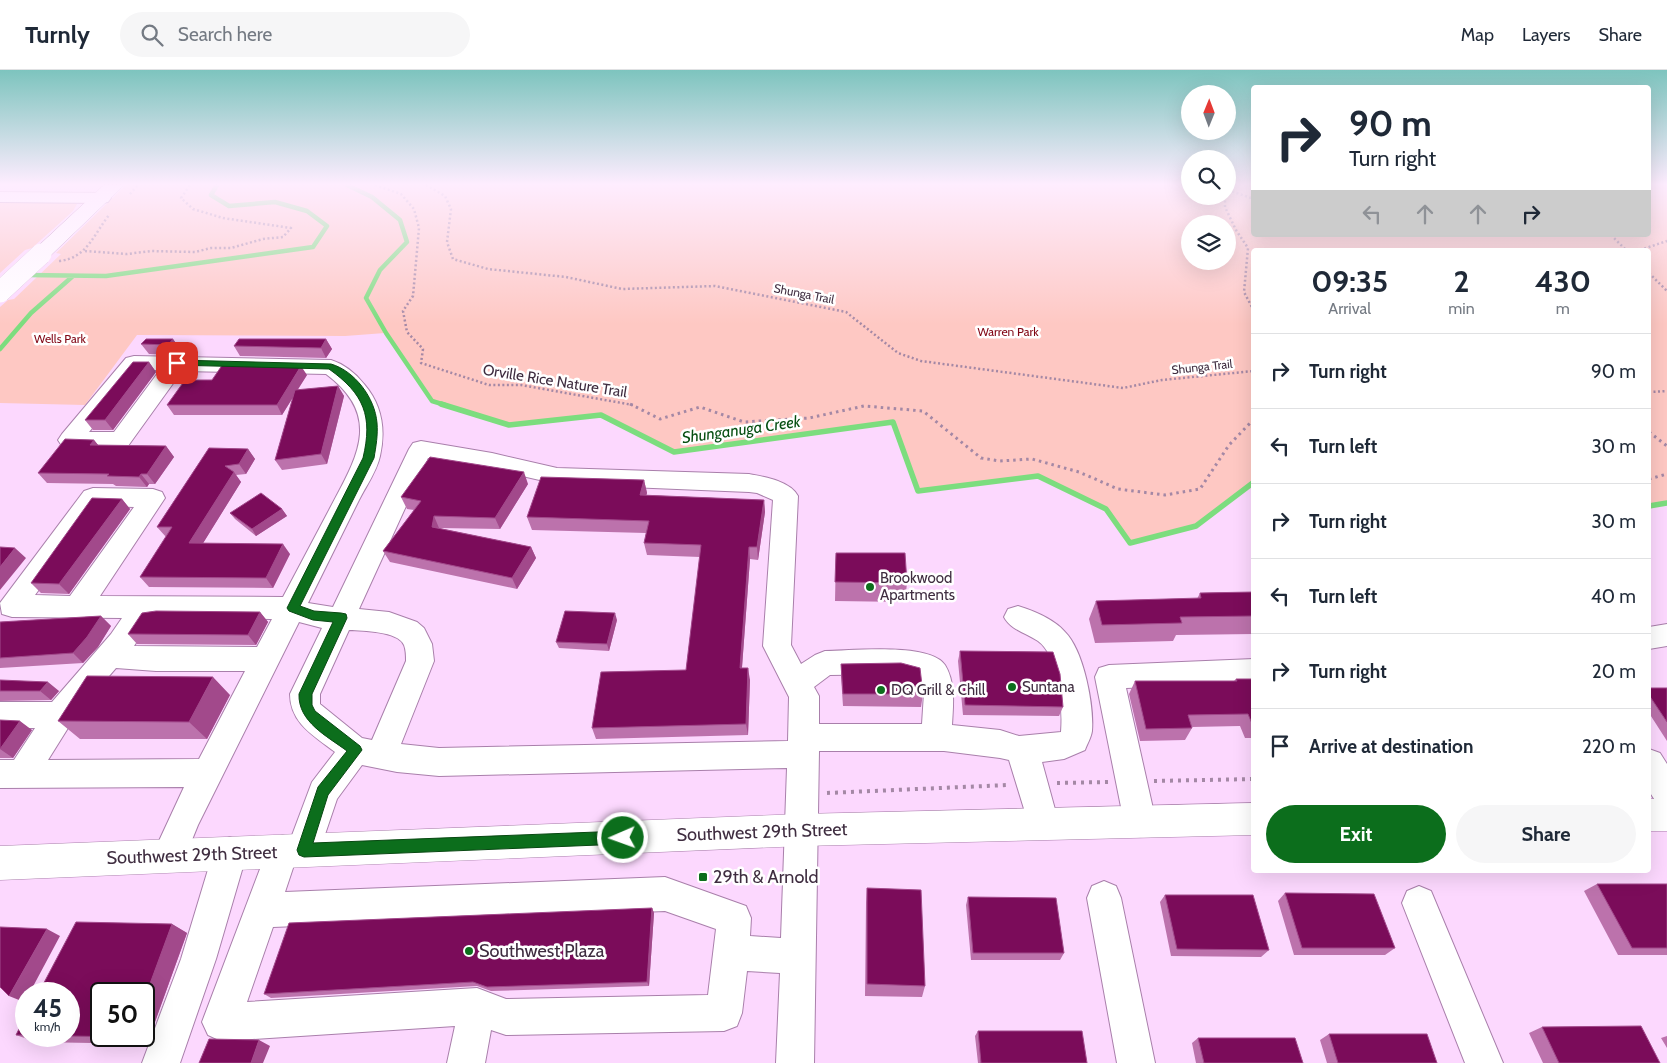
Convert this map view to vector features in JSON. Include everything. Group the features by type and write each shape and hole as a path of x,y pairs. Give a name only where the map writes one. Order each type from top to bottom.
{"main road":[{"path":"0,292 65,231"},
{"path":"1651,815 1667,815"},
{"name":"Southwest 29th Street","path":"0,863 802,830 1251,819"}],"street":[{"path":"169,856 208,773 368,458 372,439 372,422 368,405 360,391 349,379 331,367 177,363 134,363 70,440 120,440 177,363"},
{"path":"795,1063 802,830 803,746 804,696 777,646 786,496 762,485 749,482 557,476 492,461 421,449 305,694 305,705 310,715 368,753 439,762 803,746 936,739 1000,744 1019,750 1068,745 1076,739 1079,727 1074,693 1062,647 1044,631 1018,617"},
{"path":"78,606 153,498 93,497 12,606 293,608 313,616 399,626 409,631 419,644 420,661 368,753 322,792 261,910 221,1022 477,1006 506,1017 724,1013 734,918 665,894 261,910"},
{"path":"11,774 109,656 145,606"},
{"path":"1651,638 1667,635"},
{"path":"109,656 156,659 267,659"},
{"path":"797,683 823,658 829,662 900,662 927,666 934,673 939,692 936,739"},
{"path":"1140,822 1109,676 1251,671"},
{"path":"0,715 59,715"},
{"path":"1019,750 1025,758 1043,824"},
{"path":"1651,766 1667,792"},
{"path":"11,774 208,773"},
{"path":"161,1063 215,908 230,853"},
{"path":"1104,898 1136,1063"},
{"path":"1418,903 1484,1063"},
{"path":"731,952 798,957"},
{"path":"466,1063 477,1006"}],"path":[{"path":"85,250 99,253 127,254 151,251 195,252 211,248 231,248 263,239 283,237 288,231"},
{"name":"Orville Rice Nature Trail","path":"419,231 413,296 403,311 407,332 423,349 421,363 489,385 521,385 629,403 660,419 700,407 744,422 809,418 864,406 922,411 981,458 1000,460 1032,459 1079,472 1118,489 1166,495 1200,489 1229,445 1251,422"},
{"name":"Shunga Trail","path":"448,231 447,242 453,259 488,270 566,277 622,289 714,286 846,312 898,353 921,360 1123,388 1162,380 1251,371"},
{"path":"1237,231 1248,248 1244,292 1251,305"},
{"path":"1613,237 1624,248"},
{"path":"1646,248 1667,241"},
{"path":"1651,275 1667,291"},
{"path":"1651,392 1667,391"},
{"path":"1651,434 1667,446"},
{"path":"1651,478 1667,474"}],"green space":[{"path":"0,231 50,231 32,248 25,250 0,273"},
{"name":"Warren Park","path":"78,231 1181,231 1181,270 1236,270 1236,231 1251,231 1251,237 1651,237 1651,231 1667,231 1667,503 1651,506 1651,248 1251,248 1251,484 1196,526 1130,543 1106,509 1038,476 918,491 892,422 674,452 601,415 509,425 432,401 385,333 345,336 137,335 85,405 0,403 0,307 8,300 14,299 61,254 56,253"}],"building":[{"path":"146,339 173,339 168,345 141,344"},
{"path":"239,339 326,339 321,348 234,346"},
{"path":"133,362 149,362 105,420 85,420"},
{"path":"223,364 301,366 277,405 167,405 185,380 212,380"},
{"path":"338,386 321,454 275,460 295,390"},
{"path":"65,439 94,440 90,445 166,446 147,474 141,474 139,477 107,476 109,474 38,473"},
{"path":"209,448 248,449 239,464 225,466 234,472 189,543 283,544 266,578 140,577 172,527 157,527"},
{"path":"430,457 524,472 495,518 434,516 432,527 531,547 512,578 383,551 421,501 401,497"},
{"path":"541,477 644,480 640,495 764,500 757,547 749,547 740,668 748,668 746,724 592,728 601,672 686,670 701,545 644,543 649,521 527,517"},
{"path":"261,493 282,509 252,529 230,513"},
{"path":"92,498 122,499 59,584 31,583"},
{"path":"0,547 15,548 0,567"},
{"path":"836,553 905,553 907,583 835,582"},
{"path":"1251,592 1251,616 1180,617 1182,623 1102,625 1096,601 1201,598 1200,593"},
{"path":"156,611 260,612 248,635 128,634 142,613"},
{"path":"565,611 615,613 607,644 556,642"},
{"path":"101,616 87,637 73,653 0,658 0,622"},
{"name":"Suntana","path":"960,651 1053,652 1060,674 1063,707 965,705"},
{"name":"DQ Grill & Chill","path":"901,663 920,668 923,694 843,694 841,664"},
{"path":"87,676 213,677 189,722 58,721"},
{"path":"1236,679 1251,679 1251,721 1248,714 1188,715 1192,728 1146,729 1135,681 1237,681"},
{"path":"0,680 48,682 40,691 0,691"},
{"path":"1651,688 1667,688 1667,722 1651,698"},
{"path":"0,720 20,721 0,749"},
{"path":"1597,884 1667,884 1667,948 1632,948"},
{"path":"867,888 921,890 925,986 867,984"},
{"path":"1285,893 1374,894 1395,948 1302,948"},
{"path":"1165,895 1253,895 1269,950 1177,949"},
{"path":"968,897 1056,898 1064,953 973,953"},
{"name":"Southwest Plaza","path":"652,908 647,982 487,987 473,982 264,994 289,923"},
{"path":"76,922 172,924 151,982 90,982 90,1036 80,1036 80,982 44,982"},
{"path":"0,927 47,929 17,982 15,982 9,996 0,987"},
{"path":"1641,1026 1660,1063 1559,1063 1542,1027"},
{"path":"978,1031 1082,1031 1087,1063 981,1063"},
{"path":"1329,1034 1427,1034 1437,1063 1338,1063"},
{"path":"1198,1038 1295,1038 1303,1063 1204,1063"},
{"path":"209,1039 259,1040 251,1063 199,1063"}],"waterway":[{"name":"Shunganuga Creek","path":"27,275 106,276 313,247 323,231"},
{"name":"Shunganuga Creek","path":"404,231 407,242 380,270 366,298 386,333 432,401 445,405"},
{"path":"0,349 31,313 73,276"},
{"name":"Shunganuga Creek","path":"441,404 509,425 601,415 674,452 893,422 918,491 1038,476 1106,509 1130,543 1196,526 1251,484"},
{"name":"Shunganuga Creek","path":"1651,506 1667,503"}],"place":[{"name":"Brookwood Apartments","path":"870,587"},
{"name":"Suntana","path":"1012,687"},
{"name":"DQ Grill & Chill","path":"881,690"},
{"name":"29th & Arnold","path":"703,877"},
{"name":"Southwest Plaza","path":"469,951"}],"route":[{"path":"177,363 331,367 349,379 360,391 368,405 372,422 372,439 368,458 293,608 313,616 341,618 305,694 305,705 310,715 355,750 322,792 304,850 623,838"}],"park label":[{"name":"Wells Park","path":"60,339"}]}
